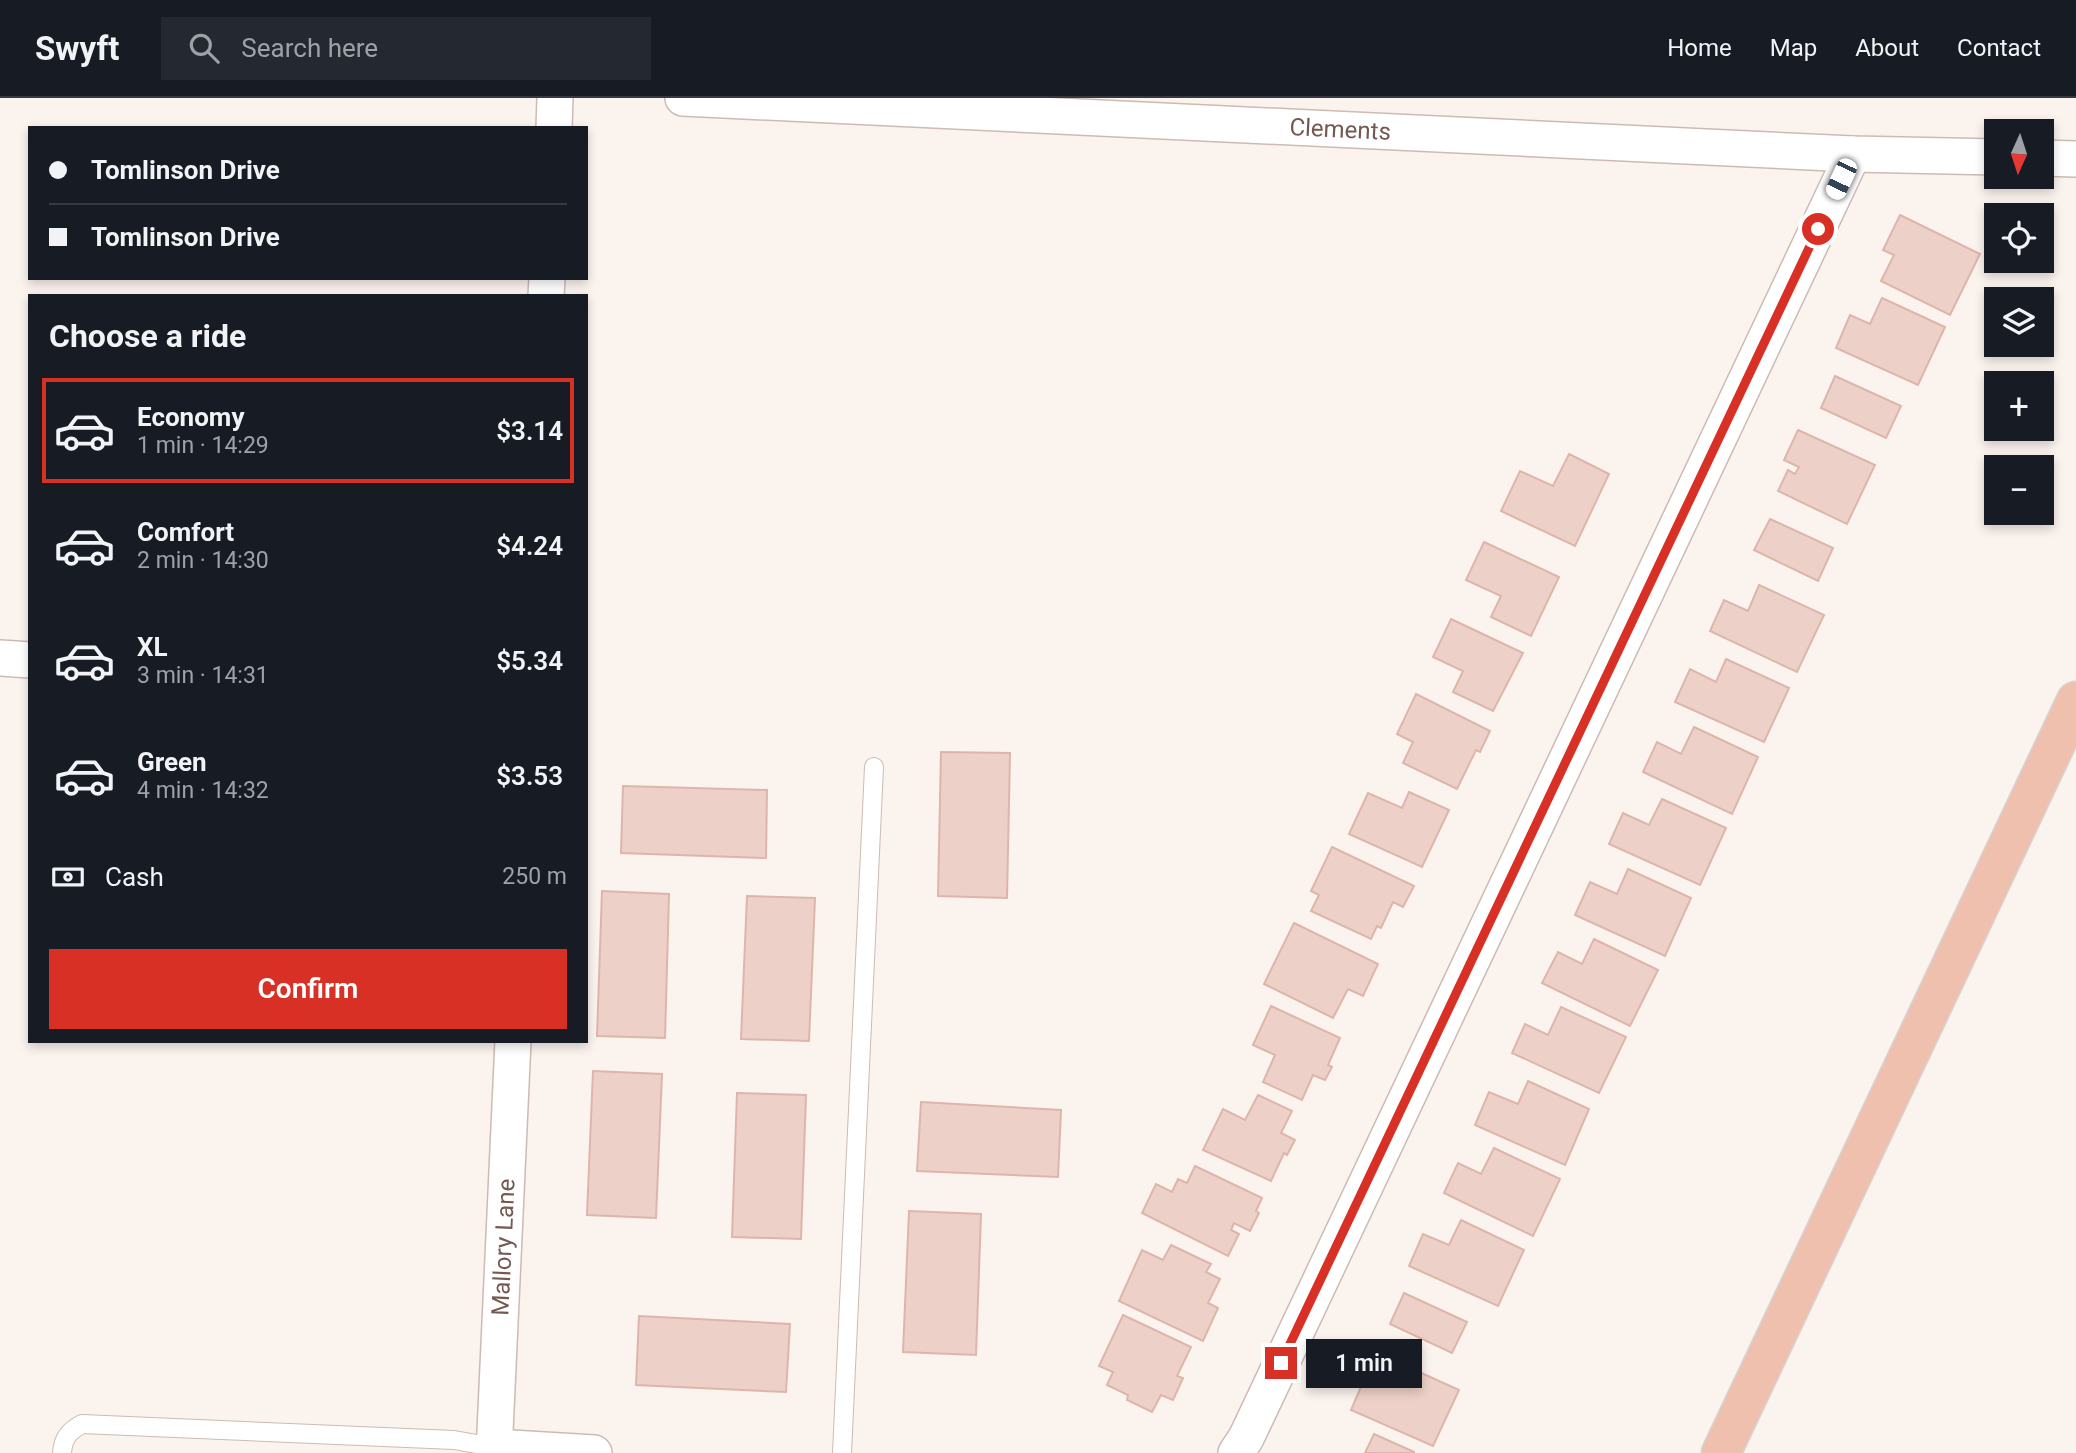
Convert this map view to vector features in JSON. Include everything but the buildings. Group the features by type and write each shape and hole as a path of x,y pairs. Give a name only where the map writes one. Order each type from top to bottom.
{"highway":[{"path":"1721,1453 2076,701"}],"street":[{"path":"554,126 555,98"},
{"name":"Clements","path":"683,98 1853,154 1984,157"},
{"path":"1236,1453 1246,1438 1853,154"},
{"path":"2054,158 2076,159"},
{"path":"0,658 28,660"},
{"name":"Mallory Lane","path":"494,1450 513,1043"},
{"path":"494,1450 594,1453"}],"lane":[{"path":"842,1453 874,767"},
{"path":"62,1453 63,1441 72,1429 82,1424 454,1440 494,1450"}],"route":[{"path":"1281,1363 1818,229"}]}
